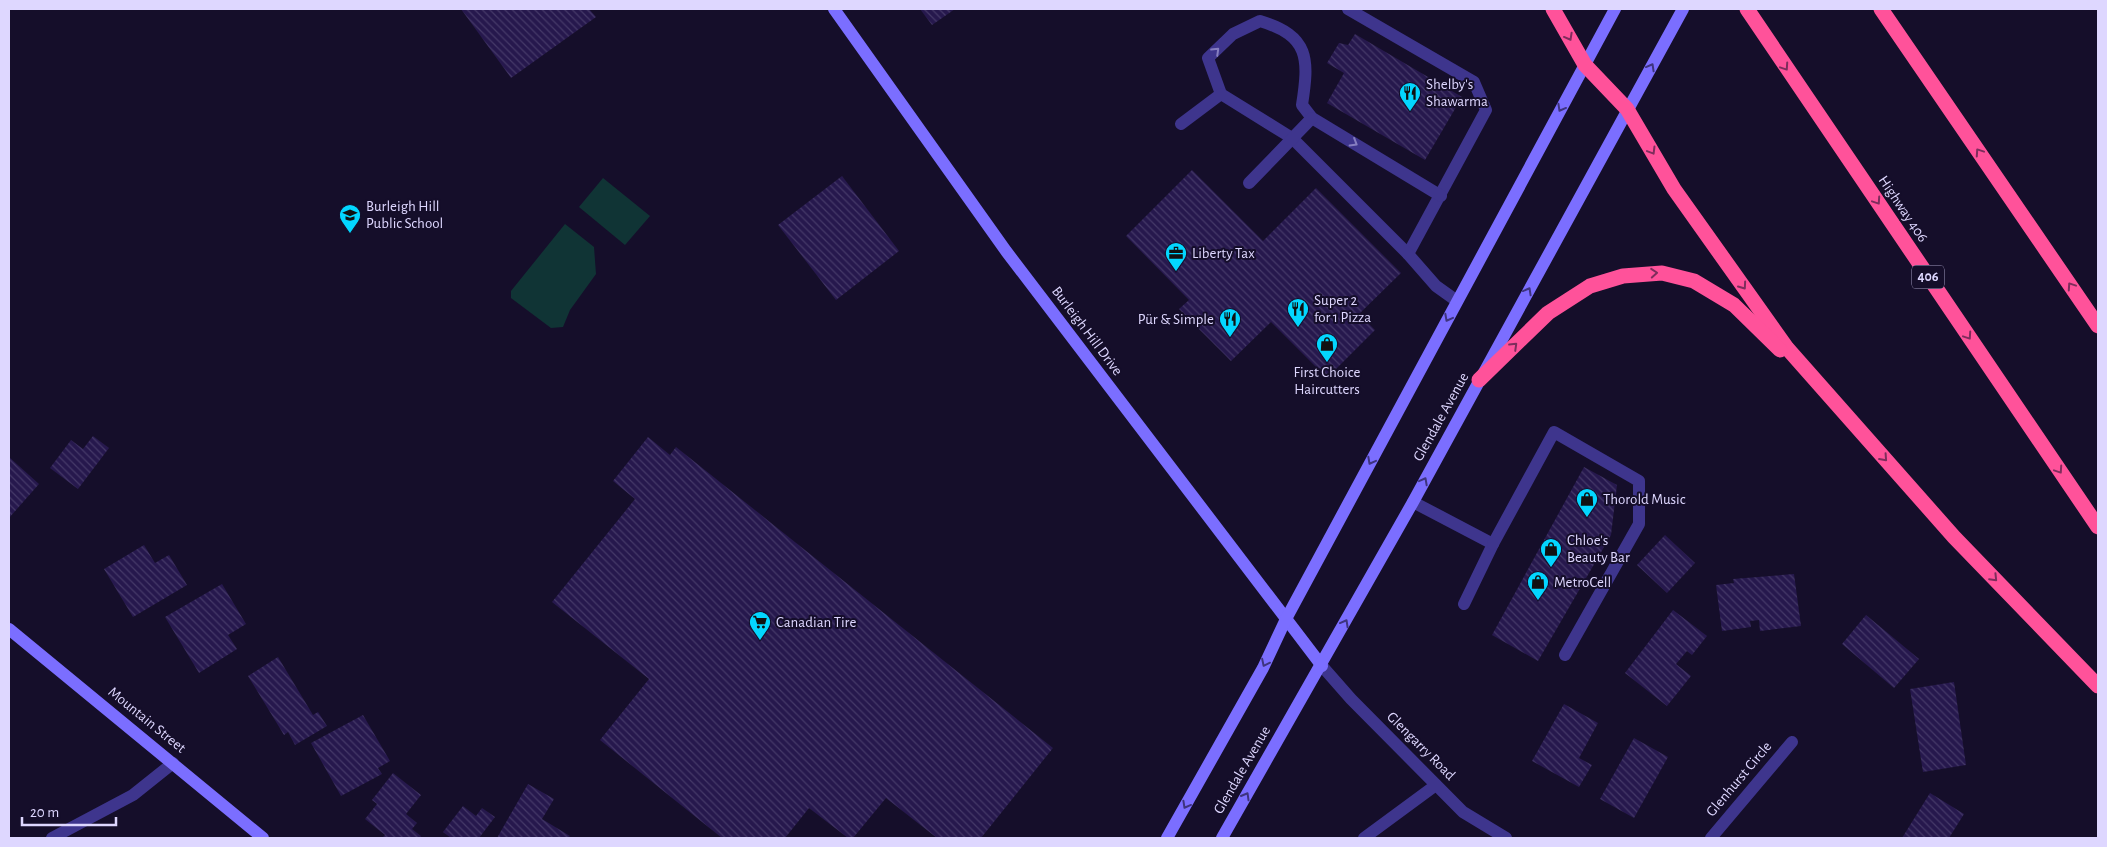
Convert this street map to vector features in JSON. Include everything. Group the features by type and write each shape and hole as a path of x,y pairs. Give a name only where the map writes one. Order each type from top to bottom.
{"highway":[{"path":"1553,9 1585,65 1627,109 1674,189 1787,348 1954,536 2098,686"},
{"name":"Highway 406","path":"1747,9 2098,527"},
{"path":"1881,9 2098,326"},
{"path":"1480,380 1548,314 1590,286 1623,276 1662,272 1694,281 1734,305 1852,421"}],"main road":[{"name":"Burleigh Hill Drive","path":"834,9 1006,251 1322,666"},
{"name":"Glendale Avenue","path":"1167,838 1263,668 1286,619 1615,9"},
{"name":"Glendale Avenue","path":"1222,838 1322,666 1683,9"},
{"name":"Mountain Street","path":"9,628 263,838"}],"street":[{"path":"1348,9 1474,82 1486,110 1408,254"},
{"path":"1441,196 1312,118 1302,105 1307,73 1303,49 1280,27 1260,21 1233,34 1208,58 1221,94 1292,138 1408,254 1436,286 1457,301"},
{"path":"1181,124 1221,94"},
{"path":"1248,183 1312,118"},
{"path":"1464,604 1493,544 1554,432 1639,481 1639,524 1564,655"},
{"path":"1413,502 1493,544"},
{"name":"Glengarry Road","path":"1322,666 1463,812 1506,838"},
{"name":"Glenhurst Circle","path":"1711,838 1792,742"},
{"path":"52,838 132,795 173,763"},
{"path":"1364,838 1436,785"}],"green space":[{"path":"603,178 650,216 625,245 579,207"},
{"path":"565,224 594,247 596,274 570,310 563,327 551,328 511,298 511,291"}],"building":[{"path":"461,9 589,9 596,17 511,78"},
{"path":"920,9 955,9 932,25"},
{"path":"1355,34 1462,97 1425,160 1327,103 1344,73 1327,63 1339,43 1348,45"},
{"path":"1192,170 1263,241 1316,188 1401,273 1359,314 1375,330 1327,378 1271,322 1231,361 1179,309 1189,300 1126,236"},
{"path":"842,176 899,251 836,300 778,225"},
{"path":"93,436 109,448 78,489 50,468 71,440 83,449"},
{"name":"Canadian Tire","path":"648,437 670,455 676,447 1053,748 981,838 937,838 886,798 853,838 848,838 809,808 785,838 722,838 600,740 649,679 552,602 635,499 613,481"},
{"path":"9,457 39,484 9,518"},
{"path":"1584,467 1617,485 1611,535 1538,661 1492,635"},
{"path":"1665,535 1695,563 1667,593 1637,565"},
{"path":"144,545 155,563 169,555 187,585 133,617 104,569"},
{"path":"1794,574 1801,626 1760,631 1759,620 1750,621 1751,627 1722,631 1716,585 1734,583 1733,579"},
{"path":"222,584 246,624 228,635 237,649 199,673 165,617"},
{"path":"1673,610 1707,636 1692,655 1687,651 1676,664 1691,676 1667,706 1625,673"},
{"path":"1866,615 1919,659 1894,688 1842,644"},
{"path":"278,657 313,715 318,712 327,726 295,745 288,732 284,735 248,676"},
{"path":"1954,682 1966,765 1923,772 1910,689"},
{"path":"1564,704 1598,723 1579,758 1592,765 1579,787 1532,761"},
{"path":"363,715 390,761 378,768 382,774 341,796 311,743"},
{"path":"1634,738 1668,757 1634,818 1600,799"},
{"path":"393,773 421,795 406,814 417,823 412,829 421,836 420,838 382,838 385,835 365,819 377,804 372,800"},
{"path":"528,784 554,799 542,819 570,836 568,838 497,838"},
{"path":"1930,793 1964,814 1949,838 1902,838"},
{"path":"463,806 476,816 482,808 495,817 479,838 451,838 443,832"}],"place":[{"name":"Shelby's Shawarma","path":"1410,112"},
{"name":"Burleigh Hill Public School","path":"350,234"},
{"name":"Liberty Tax","path":"1176,272"},
{"name":"Super 2 for 1 Pizza","path":"1298,328"},
{"name":"Pür & Simple","path":"1230,338"},
{"name":"First Choice Haircutters","path":"1327,363"},
{"name":"Thorold Music","path":"1587,518"},
{"name":"Chloe's Beauty Bar","path":"1551,568"},
{"name":"MetroCell","path":"1538,601"},
{"name":"Canadian Tire","path":"760,641"}]}
